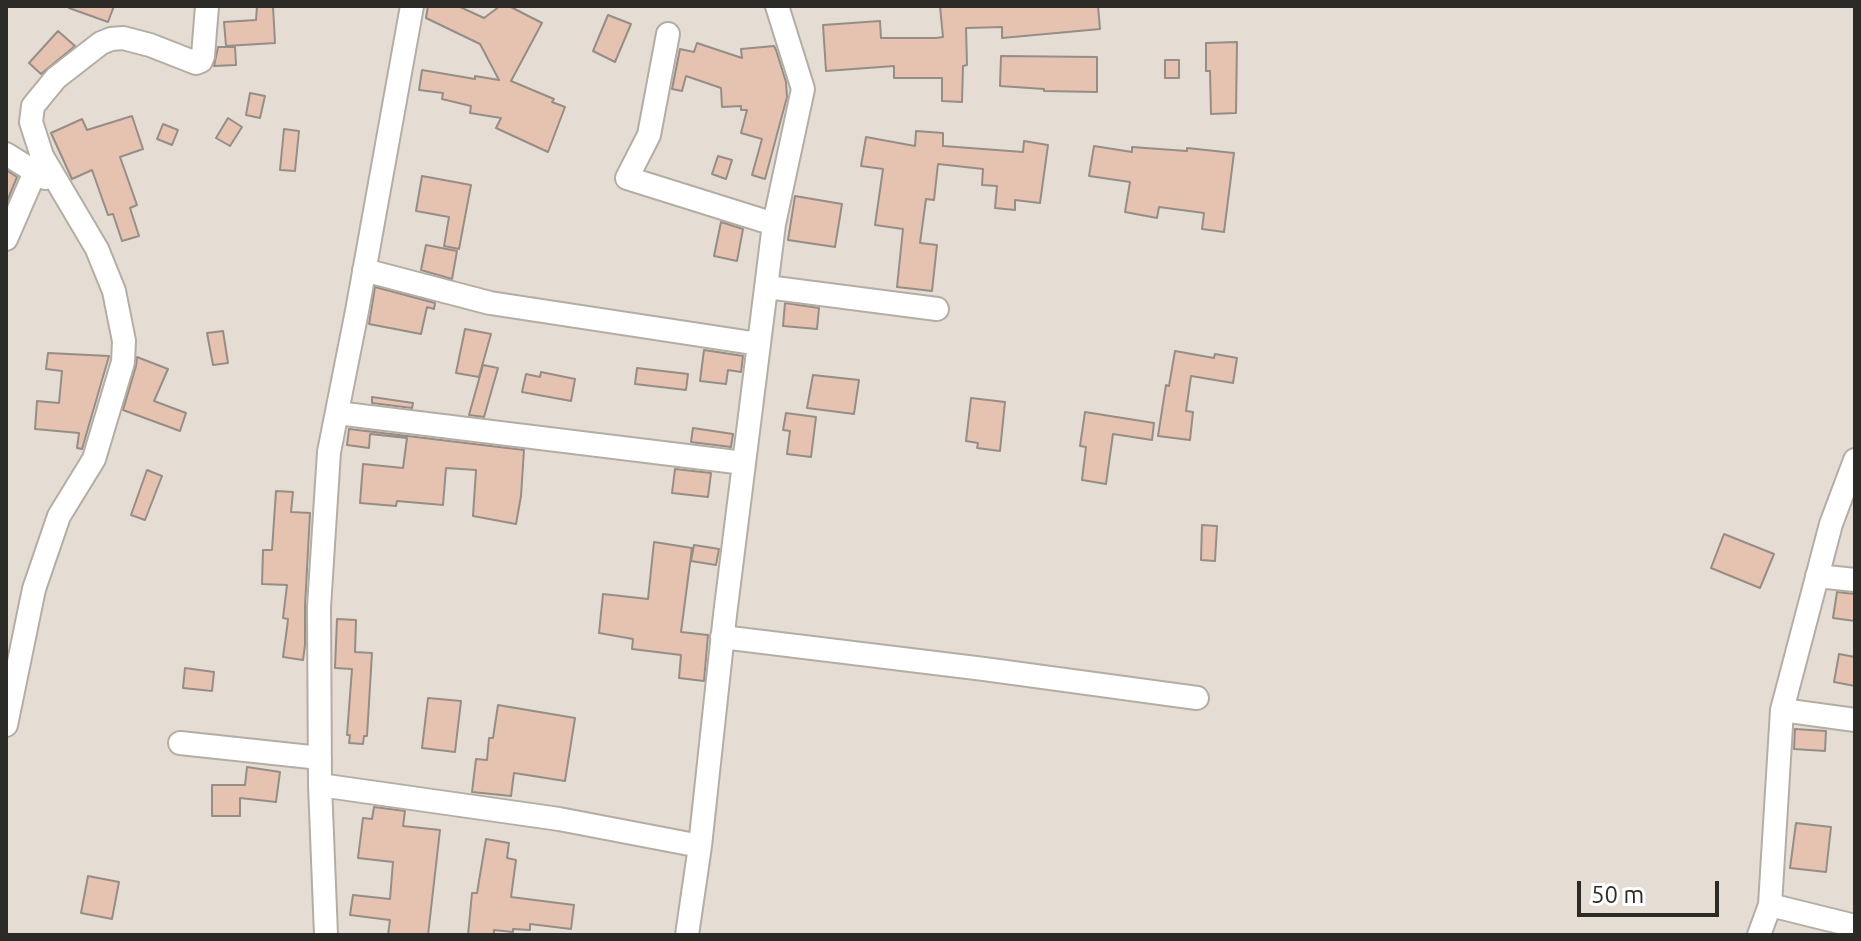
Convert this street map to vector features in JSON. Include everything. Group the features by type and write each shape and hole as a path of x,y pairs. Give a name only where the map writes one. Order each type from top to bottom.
{"street":[{"path":"6,239 38,164 31,122 33,106 56,78 101,43 111,39 123,38 196,63 201,61 207,6"},
{"path":"326,935 320,785 319,607 329,452 412,6"},
{"path":"687,935 774,224 803,89 777,6"},
{"path":"668,34 649,135 627,178 774,224"},
{"path":"6,154 38,164 60,186 97,249 114,291 124,341 123,362 94,459 59,516 34,589 6,725"},
{"path":"364,270 490,303 759,344"},
{"path":"767,287 937,309"},
{"path":"337,413 744,463"},
{"path":"1759,935 1770,905 1782,710 1831,524 1855,460"},
{"path":"1817,576 1855,580"},
{"path":"722,637 1197,698"},
{"path":"1782,710 1855,720"},
{"path":"180,743 320,758"},
{"path":"320,785 559,819 700,846"},
{"path":"1770,905 1855,926"}],"building":[{"path":"69,6 114,6 108,22"},
{"path":"257,6 273,6 275,43 226,46 224,22 256,20"},
{"path":"428,6 458,6 484,18 500,6 509,6 542,23 511,81 554,99 552,102 565,107 548,152 496,128 501,118 470,113 471,106 442,99 443,93 419,90 422,70 499,80 480,44 426,18"},
{"path":"940,6 1098,6 1100,29 1002,38 1002,27 966,28 967,65 963,66 962,102 942,101 942,78 894,78 894,66 826,71 823,25 880,21 881,38 943,37"},
{"path":"608,15 631,24 615,62 593,51"},
{"path":"58,31 75,46 41,74 29,63"},
{"path":"1237,42 1236,113 1211,114 1206,43"},
{"path":"697,43 742,58 741,49 774,46 776,50 786,82 787,97 765,179 752,175 762,139 741,133 747,110 741,110 741,106 722,107 721,88 686,76 682,91 672,89 680,49 694,52"},
{"path":"218,47 235,47 236,65 214,66"},
{"path":"1001,56 1097,57 1097,92 1000,86"},
{"path":"1165,60 1179,60 1179,78 1165,78"},
{"path":"250,93 265,96 260,118 246,115"},
{"path":"132,116 143,149 120,157 137,205 130,208 139,236 122,241 113,214 108,215 92,170 72,179 51,133 82,119 87,130"},
{"path":"228,118 242,127 230,146 216,138"},
{"path":"163,124 178,130 172,145 157,139"},
{"path":"284,129 299,131 295,171 280,170"},
{"path":"916,131 943,133 943,146 1023,152 1024,141 1048,145 1040,203 1015,200 1015,210 995,208 997,186 982,185 983,169 938,164 934,200 926,199 920,243 937,245 932,291 897,287 903,229 875,225 883,169 861,166 866,137 915,146"},
{"path":"1094,146 1132,152 1132,147 1234,153 1224,232 1202,229 1204,213 1159,207 1157,218 1125,212 1130,182 1089,176"},
{"path":"718,156 732,160 726,179 712,174"},
{"path":"6,170 17,177 6,204"},
{"path":"422,176 471,185 459,249 444,246 449,217 416,211"},
{"path":"795,196 842,204 835,247 788,240"},
{"path":"721,222 743,229 737,261 714,256"},
{"path":"426,245 457,251 452,279 421,270"},
{"path":"375,287 435,303 434,309 427,307 421,334 369,324"},
{"path":"785,303 819,308 817,329 783,326"},
{"path":"465,329 491,334 479,377 456,373"},
{"path":"223,331 228,363 213,365 207,333"},
{"path":"704,350 743,356 741,372 728,370 726,384 700,381"},
{"path":"1175,351 1214,358 1215,354 1237,358 1233,383 1191,376 1186,411 1193,412 1190,440 1158,436"},
{"path":"48,353 109,356 82,449 77,448 79,433 35,429 37,401 59,403 62,371 46,369"},
{"path":"137,357 168,369 154,401 186,413 180,431 123,410"},
{"path":"483,365 498,368 484,417 469,415"},
{"path":"637,368 688,374 686,390 635,384"},
{"path":"541,372 575,379 571,401 522,392 526,374 540,377"},
{"path":"813,375 859,380 854,414 807,408"},
{"path":"372,397 413,403 412,408 372,403"},
{"path":"971,398 1005,402 1000,451 977,448 978,443 966,441"},
{"path":"1085,412 1154,423 1152,440 1113,434 1106,484 1082,480 1086,447 1080,446"},
{"path":"786,413 816,417 811,457 787,454 790,431 783,430"},
{"path":"693,428 733,434 731,447 691,442"},
{"path":"349,429 524,450 516,524 473,516 476,470 446,468 443,505 397,501 396,506 360,503 363,464 403,468 407,438 370,434 369,448 347,445"},
{"path":"675,469 711,473 708,497 672,493"},
{"path":"147,470 162,476 145,520 131,515"},
{"path":"276,491 293,492 291,512 310,513 303,660 283,657 288,619 283,618 287,585 262,584 263,550 272,550"},
{"path":"1202,525 1217,526 1215,561 1201,560"},
{"path":"1724,534 1774,554 1760,588 1711,568"},
{"path":"654,542 692,548 681,632 708,635 704,681 679,678 681,655 632,649 633,639 599,633 603,594 648,599"},
{"path":"694,545 719,549 716,565 691,561"},
{"path":"1837,592 1855,594 1855,621 1833,618"},
{"path":"337,619 356,620 355,652 372,653 367,736 364,736 363,744 349,743 350,735 347,735 352,669 335,668"},
{"path":"1839,654 1855,657 1855,686 1834,682"},
{"path":"185,668 214,672 212,691 183,688"},
{"path":"428,698 461,701 455,752 422,748"},
{"path":"498,705 575,718 565,781 514,773 511,796 472,792 476,759 487,760"},
{"path":"1795,729 1826,731 1825,751 1794,749"},
{"path":"247,767 280,772 276,802 240,798 240,816 212,816 212,785 245,785"},
{"path":"374,807 405,811 403,826 440,830 428,935 388,935 390,920 350,915 353,895 390,899 393,862 358,858 363,818 372,819"},
{"path":"1796,823 1831,827 1826,872 1790,868"},
{"path":"486,839 509,843 507,858 516,860 511,897 574,905 571,929 530,924 530,930 494,930 494,935 468,935 472,893 477,893"},
{"path":"88,876 119,882 112,919 81,913"}]}
